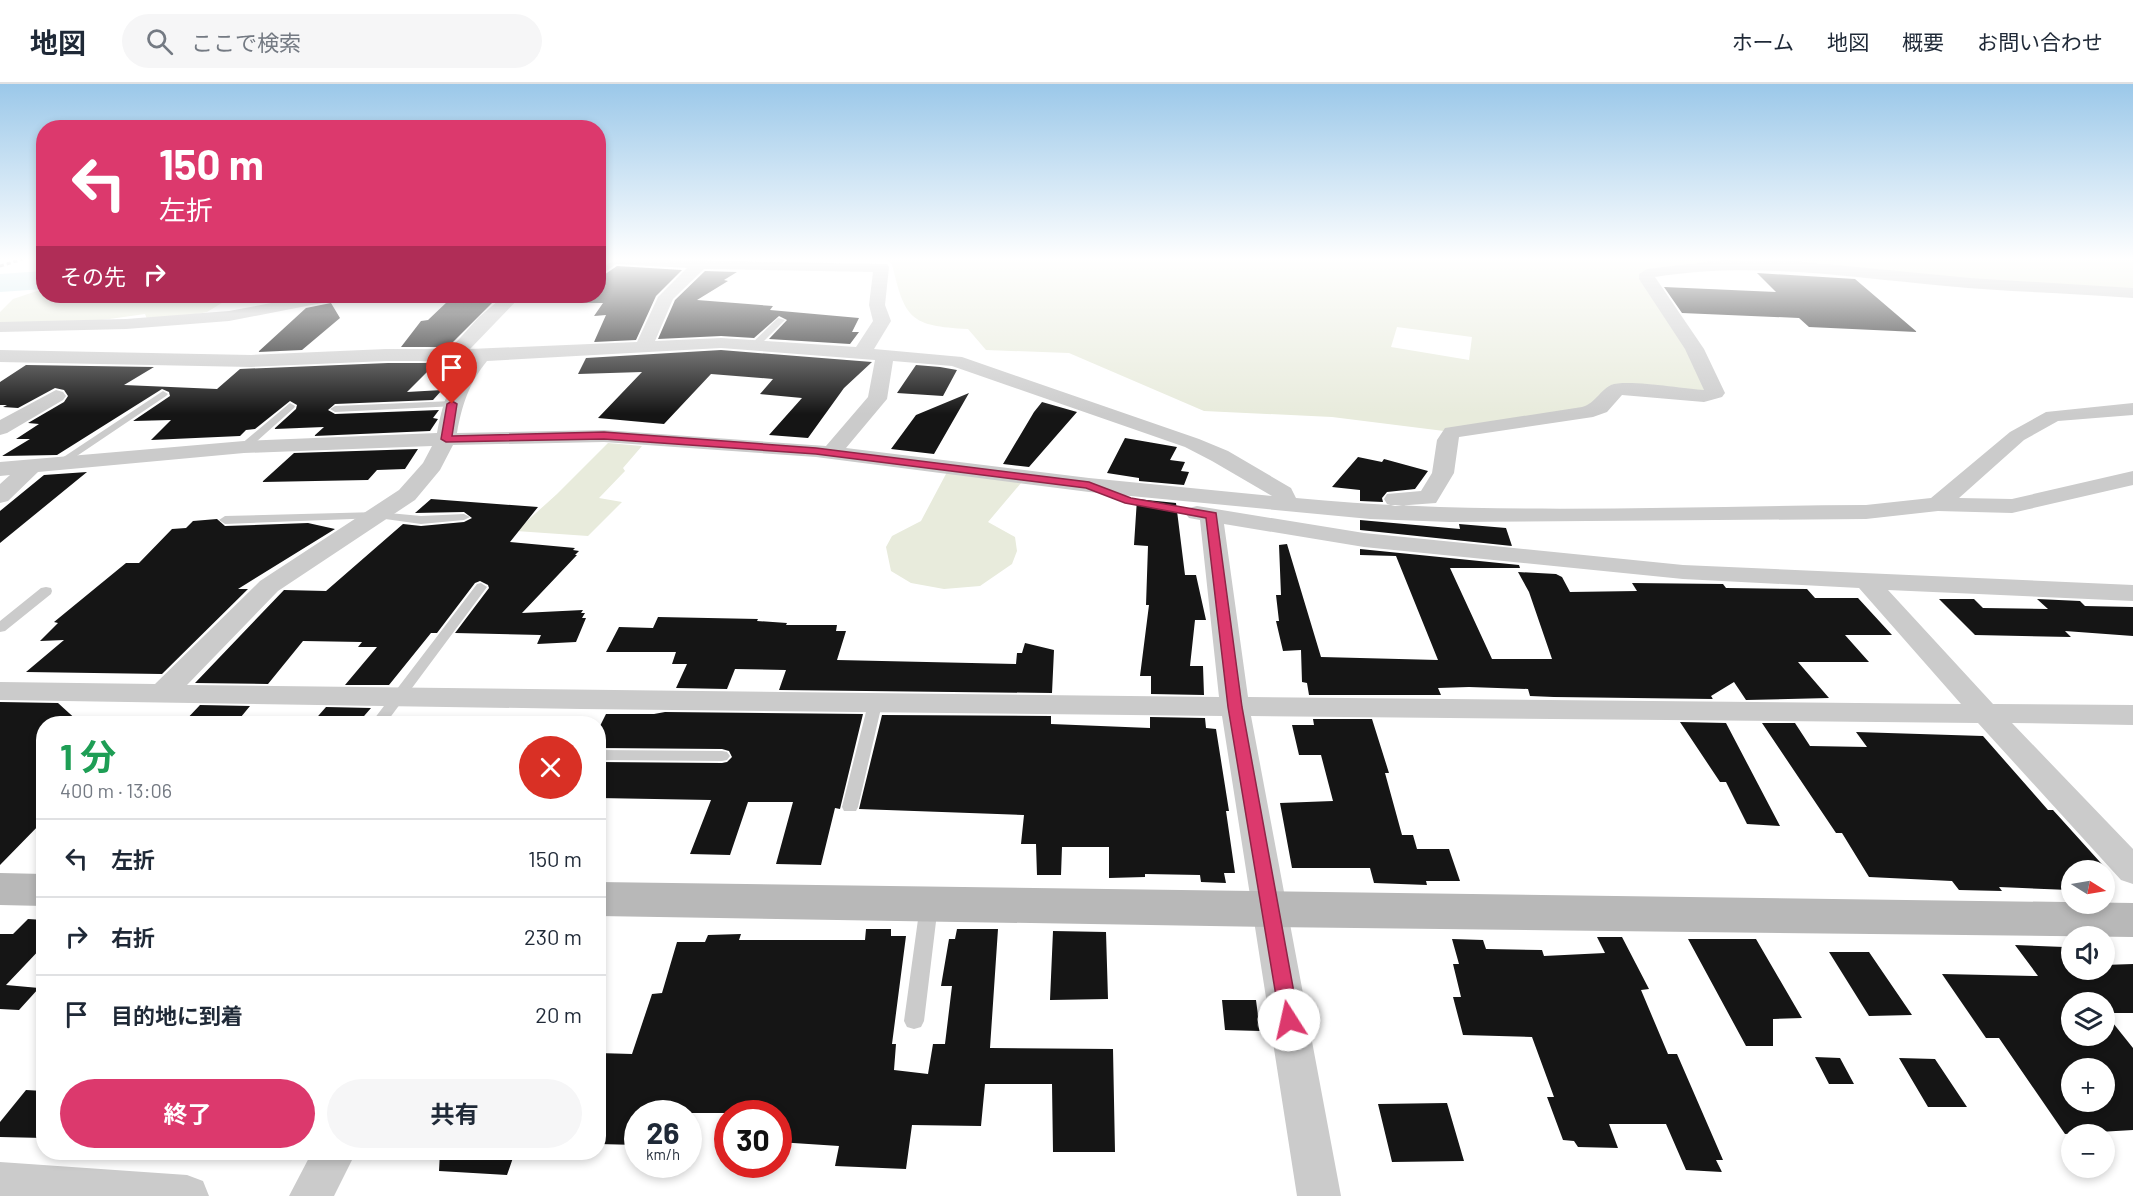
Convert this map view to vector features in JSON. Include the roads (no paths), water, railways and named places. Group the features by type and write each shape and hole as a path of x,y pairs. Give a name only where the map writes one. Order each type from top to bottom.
{"street":[{"path":"0,327 126,324 229,316 255,311"},
{"path":"455,355 496,311"},
{"path":"644,347 660,311"},
{"path":"862,353 882,321 879,311"},
{"path":"0,469 244,447 446,439 604,436 831,453 1089,485 1233,500 1428,498 1444,470 1446,444 1452,432 1586,413 1600,408 1612,393 1619,389 1704,396 1714,393 1712,384 1688,340 1668,311"},
{"path":"3,358 122,357 251,361 344,356 482,355 721,343 955,361 1192,443 1220,456 1284,498 1371,512 1450,515 1866,512 1938,504 2012,506 2133,478"},
{"path":"162,694 269,586 407,495 432,465 446,439 452,404 467,373 482,355"},
{"path":"831,453 877,399 881,390 881,367 886,355"},
{"path":"0,429 56,396"},
{"path":"1938,504 2017,436 2053,416 2133,409"},
{"path":"0,496 32,466"},
{"path":"1089,485 1129,501 1365,540 1683,572 2133,593"},
{"path":"1211,516 1235,707 1319,1196"},
{"path":"1866,581 1985,713 2133,871"},
{"path":"0,691 396,698 575,712 875,704 2133,715"},
{"path":"0,889 36,890"},
{"path":"606,899 2133,920"},
{"path":"311,1196 331,1160"},
{"path":"0,1183 187,1196"}],"lane":[{"path":"754,346 781,320"},
{"path":"58,464 163,394"},
{"path":"335,409 452,404"},
{"path":"244,447 290,406"},
{"path":"225,520 378,514 421,520 464,517"},
{"path":"383,716 480,587"},
{"path":"0,628 46,591"},
{"path":"850,807 875,704"},
{"path":"606,754 722,756"},
{"path":"914,1021 929,904"}]}
